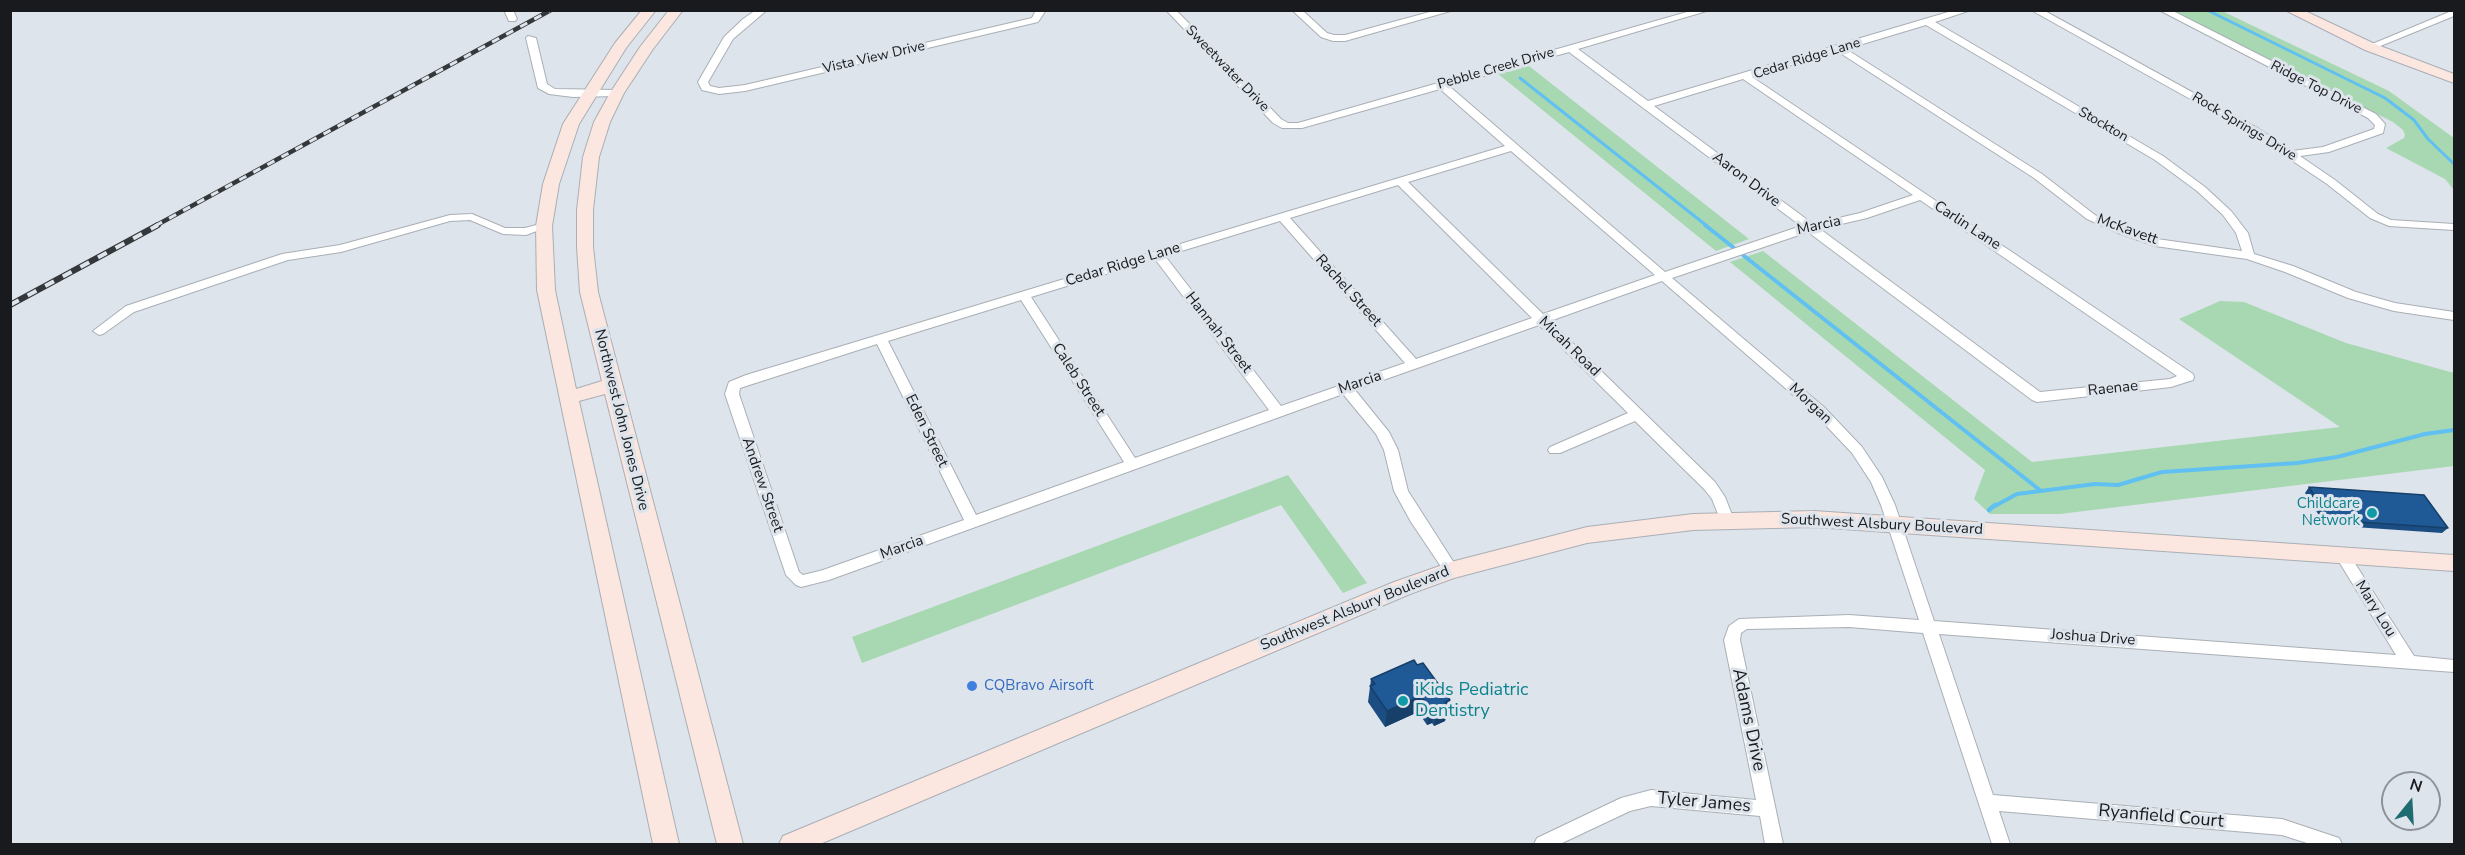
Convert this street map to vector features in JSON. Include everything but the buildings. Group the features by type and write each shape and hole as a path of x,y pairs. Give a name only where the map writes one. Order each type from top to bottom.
{"main road":[{"path":"650,10 620,46 571,124 558,159 544,226 546,290 666,844"},
{"name":"Northwest John Jones Drive","path":"677,10 647,47 617,93 602,122 591,157 585,210 585,247 589,292 730,844"},
{"path":"2291,10 2370,47 2454,79"},
{"path":"568,398 612,385"},
{"name":"Southwest Alsbury Boulevard","path":"792,844 1344,612 1451,570 1587,535 1727,520 1814,519 2454,563"}],"street":[{"name":"Vista View Drive","path":"763,10 746,21 729,37 703,82 706,88 719,91 745,88 1035,20 1041,13"},
{"name":"Sweetwater Drive","path":"1170,10 1277,121 1286,126"},
{"path":"1296,10 1324,35 1333,38 1345,38 1426,13 1450,10"},
{"name":"Pebble Creek Drive","path":"1286,126 1298,126 1680,14 1706,10"},
{"name":"Cedar Ridge Lane","path":"1646,105 1967,10"},
{"name":"Rock Springs Drive","path":"2035,10 2214,108 2292,154 2374,216 2389,223 2454,227"},
{"name":"Ridge Top Drive","path":"2163,10 2372,116 2380,124 2379,131 2325,150 2292,154"},
{"path":"2370,47 2454,13"},
{"name":"Stockton","path":"1929,23 2158,158 2193,183 2227,213 2242,233 2249,256"},
{"path":"531,38 542,86 553,92 617,93"},
{"name":"Aaron Drive","path":"1570,48 2037,397"},
{"name":"McKavett","path":"1840,49 2038,176 2091,217 2122,231 2156,242 2249,256 2289,269 2352,296 2394,307 2454,316"},
{"name":"Carlin Lane","path":"1746,77 2188,377"},
{"name":"Morgan","path":"1441,85 1820,411 1862,458 1877,481 1894,524 2001,844"},
{"name":"Cedar Ridge Lane","path":"734,385 1512,147"},
{"name":"Micah Road","path":"1400,181 1710,486 1718,497 1727,520"},
{"name":"Marcia","path":"801,581 824,576 1132,464 1751,245 1810,227 1863,216 1922,196"},
{"path":"99,331 130,309 286,257 341,248 450,218 472,217 503,231 526,232 544,226"},
{"name":"Rachel Street","path":"1283,217 1413,364"},
{"name":"Hannah Street","path":"1157,254 1278,412"},
{"name":"Caleb Street","path":"1024,296 1132,464"},
{"name":"Eden Street","path":"881,339 972,522"},
{"name":"Raenae","path":"2037,397 2171,383 2188,377"},
{"name":"Andrew Street","path":"734,385 732,394 793,575 801,581"},
{"path":"1346,388 1382,432 1391,450 1401,491 1451,570"},
{"path":"1555,450 1638,414"},
{"name":"Mary Lou","path":"2342,555 2409,662"},
{"name":"Joshua Drive","path":"1734,630 1744,623 1849,621 2454,666"},
{"name":"Adams Drive","path":"1734,630 1732,640 1774,844"},
{"name":"Tyler James","path":"1543,844 1627,804 1651,798 1766,809"},
{"name":"Ryanfield Court","path":"1987,802 2282,827 2333,844"}],"green space":[{"path":"2170,11 2222,11 2389,91 2454,138 2454,190 2445,179 2386,148 2404,138 2405,135 2403,130 2393,122"},
{"path":"1526,64 1749,239 1716,251 1497,73"},
{"path":"1763,251 2032,462 2340,427 2179,319 2220,301 2244,302 2346,343 2454,373 2454,466 2060,514 1990,514 1974,499 1985,470 1730,262"},
{"path":"1288,475 1367,583 1343,593 1281,505 862,663 852,637"}],"waterway":[{"path":"2207,10 2385,98 2414,120 2428,139 2454,164"},
{"path":"1520,78 1707,226"},
{"path":"1705,225 2041,491"},
{"path":"2041,491 2095,484 2118,485 2162,472 2297,463 2337,457 2425,434 2454,430"},
{"path":"1993,507 2017,494 2041,491"},
{"path":"1989,510 1995,505"}],"railway":[{"path":"155,226 551,10"},
{"path":"10,305 158,225"}],"place":[{"name":"Childcare Network","path":"2372,513"},
{"name":"CQBravo Airsoft","path":"972,686"},
{"name":"iKids Pediatric Dentistry","path":"1403,701"}]}
